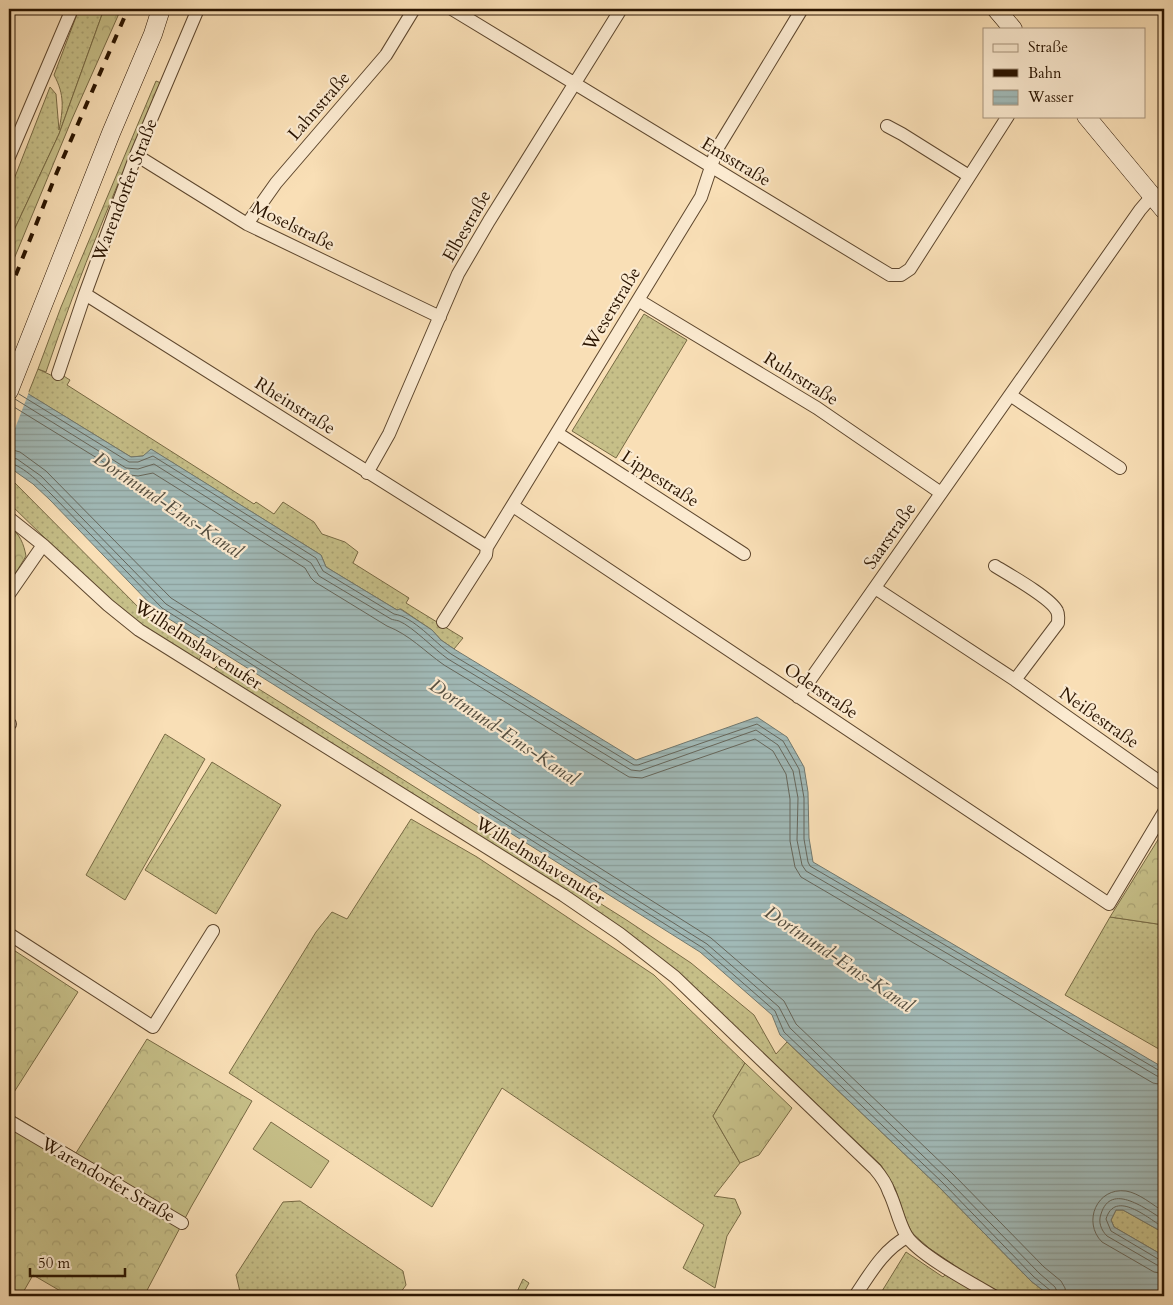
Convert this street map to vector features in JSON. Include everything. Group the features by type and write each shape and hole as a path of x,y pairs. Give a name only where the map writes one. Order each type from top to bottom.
{"main road":[{"name":"Warendorfer Straße","path":"12,383 153,34 161,9"},
{"name":"Warendorfer Straße","path":"153,34 167,9"},
{"path":"996,9 1012,28"},
{"path":"1088,118 1164,210"}],"street":[{"path":"9,157 72,9"},
{"name":"Warendorfer Straße","path":"58,374 136,154 198,9"},
{"name":"Lahnstraße","path":"247,224 276,183 386,55 414,9"},
{"name":"Emsstraße","path":"452,9 890,275 901,275 910,269 1007,118"},
{"name":"Elbestraße","path":"367,473 389,434 458,274 489,220 621,9"},
{"name":"Weserstraße","path":"444,622 486,555 487,547 701,197 710,167 725,134 802,9"},
{"path":"887,126 969,176"},
{"name":"Moselstraße","path":"136,154 247,224 440,317"},
{"name":"Saarstraße","path":"798,697 1010,394 1152,196"},
{"name":"Rheinstraße","path":"85,294 487,547"},
{"name":"Ruhrstraße","path":"638,300 817,408 941,493"},
{"path":"1010,394 1120,468"},
{"name":"Lippestraße","path":"557,433 744,554"},
{"name":"Oderstraße","path":"513,506 1109,904 1164,812"},
{"name":"Wilhelmshavenufer","path":"9,518 44,545 108,605 139,630 563,895 620,934 675,977 875,1169 890,1192 900,1223 907,1237 948,1269 994,1296"},
{"path":"9,594 44,545"},
{"path":"995,566 1050,602 1058,616 1058,623 1015,680"},
{"name":"Neißestraße","path":"875,588 1015,680 1164,785"},
{"path":"9,934 153,1027 213,931"},
{"name":"Warendorfer Straße","path":"9,1121 182,1223"},
{"path":"855,1296 880,1259 894,1244 907,1237"}],"green space":[{"path":"79,9 104,9 59,134 9,241 9,192 50,87 56,94 59,130 62,102 58,82 54,75"},
{"path":"104,9 121,9 72,119 9,271 9,241 59,134"},
{"path":"156,81 161,83 115,190 46,372 38,369 61,307"},
{"path":"644,314 687,340 616,458 572,431"},
{"path":"38,369 59,379 62,375 70,380 67,385 254,504 256,502 274,514 283,502 314,522 322,534 345,542 358,552 353,563 409,598 406,603 463,638 454,649 441,640 432,630 401,609 397,610 326,567 321,555 152,450 143,456 131,457 28,394"},
{"path":"9,477 152,621 201,656 199,660 192,660 141,627 62,558 49,542 9,503"},
{"path":"9,527 21,540 26,556 9,584"},
{"path":"219,664 625,919 691,963 754,1015 776,1054 787,1042 939,1187 1031,1281 1050,1296 879,1296 906,1252 943,1277 954,1265 929,1248 912,1233 895,1188 881,1165 681,975 214,669"},
{"path":"165,734 205,759 125,900 86,875"},
{"path":"212,762 281,805 216,914 145,870"},
{"path":"411,819 477,857 654,975 745,1063 713,1116 740,1163 714,1196 735,1199 741,1213 727,1236 715,1288 683,1268 704,1225 502,1088 432,1207 229,1073 316,932 332,912 347,919"},
{"path":"1164,830 1164,925 1110,917"},
{"path":"1110,917 1164,925 1164,1052 1065,995"},
{"path":"9,947 78,992 9,1100"},
{"path":"147,1039 252,1101 191,1207 144,1296 69,1296 33,1275 21,1296 9,1296 9,1113 76,1153"},
{"path":"745,1063 792,1108 759,1155 740,1163 713,1116"},
{"path":"271,1122 329,1161 311,1188 253,1149"},
{"path":"300,1201 403,1271 406,1285 398,1296 241,1296 236,1275 283,1202"},
{"path":"1116,1210 1123,1210 1164,1233 1164,1256 1114,1227 1111,1220"},
{"path":"523,1279 529,1283 522,1296 515,1296"}],"water":[{"name":"Dortmund-Ems-Kanal","path":"9,382 131,457 143,456 151,449 321,555 326,567 397,610 400,609 432,630 441,640 454,649 636,760 757,717 787,737 804,767 808,792 809,838 813,862 1164,1068 1164,1233 1123,1210 1116,1210 1111,1220 1114,1227 1164,1256 1164,1296 1050,1296 1031,1281 939,1187 780,1035 772,1015 700,952 158,612 50,500 33,484 9,467"}],"pier":[{"path":"9,380 29,392 9,444"}],"railway":[{"path":"9,292 57,172 128,9"}]}
